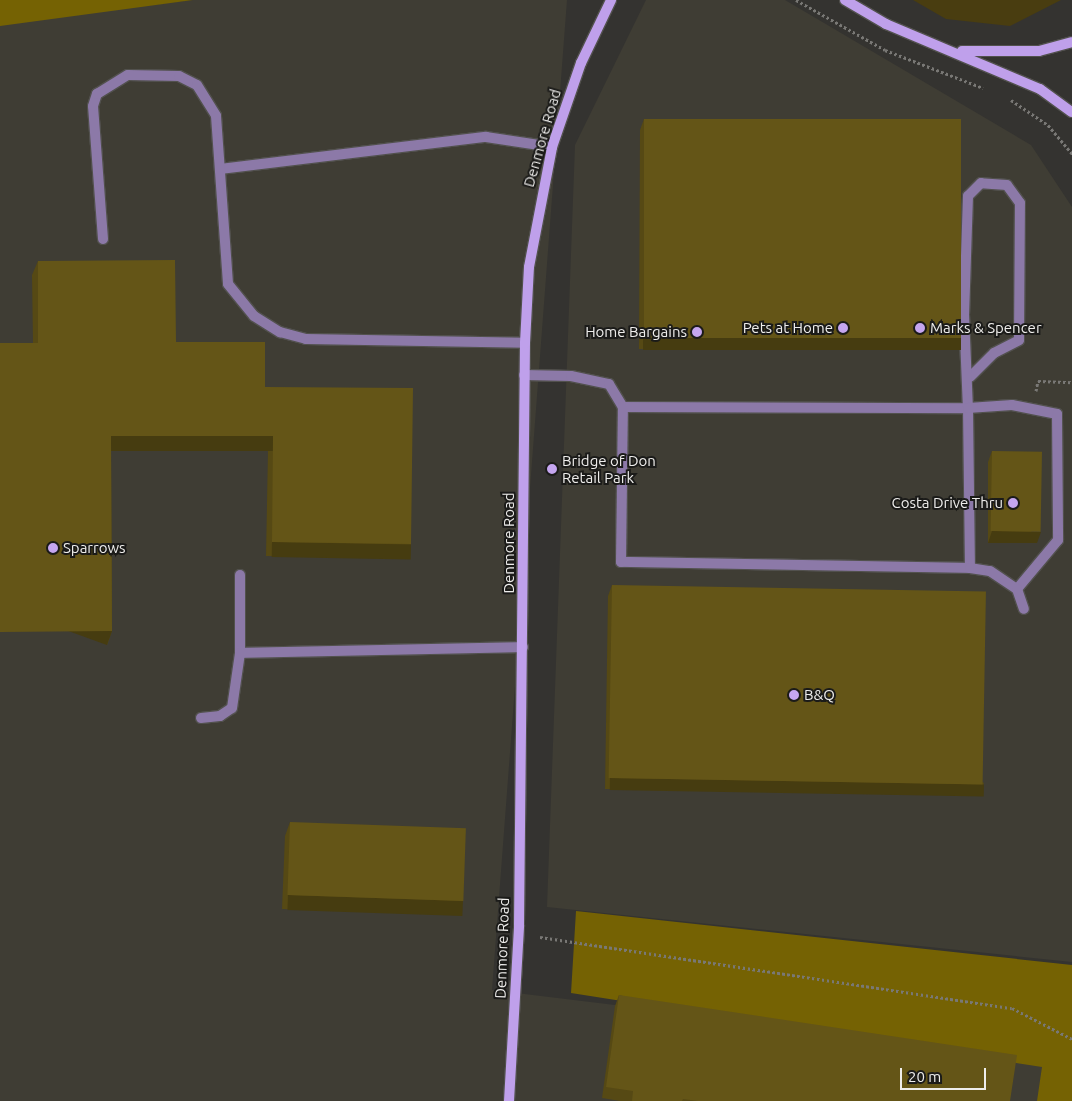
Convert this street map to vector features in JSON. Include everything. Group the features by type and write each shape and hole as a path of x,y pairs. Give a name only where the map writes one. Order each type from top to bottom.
{"street":[{"name":"Denmore Road","path":"509,1101 519,925 524,375 529,266 552,146 581,63 611,0"},
{"path":"845,0 886,24 959,52 1040,89 1072,112"},
{"path":"959,52 1039,50 1072,42"}],"lane":[{"path":"102,239 93,106 109,82 128,74 159,74 197,85 216,116 228,284 242,306 280,332 306,339 525,343"},
{"path":"220,169 486,137 552,146"},
{"path":"970,377 994,354 1018,340 1020,203 1007,185 981,182 968,196 964,314 970,377 968,408 970,568"},
{"path":"524,375 571,376 609,384 624,407 621,562 970,568 990,571 1017,589 1024,609"},
{"path":"624,407 968,408 1012,405 1057,414 1058,540 1017,589"},
{"path":"201,718 220,716 232,708 240,653 240,575"},
{"path":"240,653 523,647"}],"path":[{"path":"796,0 885,50 948,78 993,91"},
{"path":"1007,98 1048,125 1072,154"},
{"path":"540,937 1012,1008 1072,1039"}],"shaded area":[{"path":"0,0 193,0 0,26"},
{"path":"193,0 567,0 492,990 1058,1059 1052,1101 0,1101 0,23"},
{"name":"Bridge of Don Retail Park","path":"646,0 785,0 1031,145 1072,207 1072,962 547,907 575,145"},
{"path":"913,0 1061,0 1010,26 946,19"},
{"path":"576,911 1072,965 1072,1101 1037,1101 1042,1067 571,993"}],"building":[{"path":"644,119 961,119 961,338 644,338"},
{"path":"175,260 176,342 265,342 265,387 413,388 411,544 272,542 273,436 111,436 112,631 0,632 0,343 38,343 38,261"},
{"name":"Costa Drive Thru","path":"992,451 1042,452 1041,532 991,531"},
{"name":"B&Q","path":"612,585 986,592 983,784 609,778"},
{"path":"290,822 466,828 463,901 287,895"},
{"path":"619,995 1017,1055 1010,1101 698,1101 683,1099 682,1101 632,1101 633,1091 606,1087"}],"place":[{"name":"Pets at Home","path":"843,328"},
{"name":"Marks & Spencer","path":"920,328"},
{"name":"Home Bargains","path":"697,332"},
{"name":"Bridge of Don Retail Park","path":"552,469"},
{"name":"Costa Drive Thru","path":"1013,503"},
{"name":"Sparrows","path":"53,548"},
{"name":"B&Q","path":"794,695"}]}
